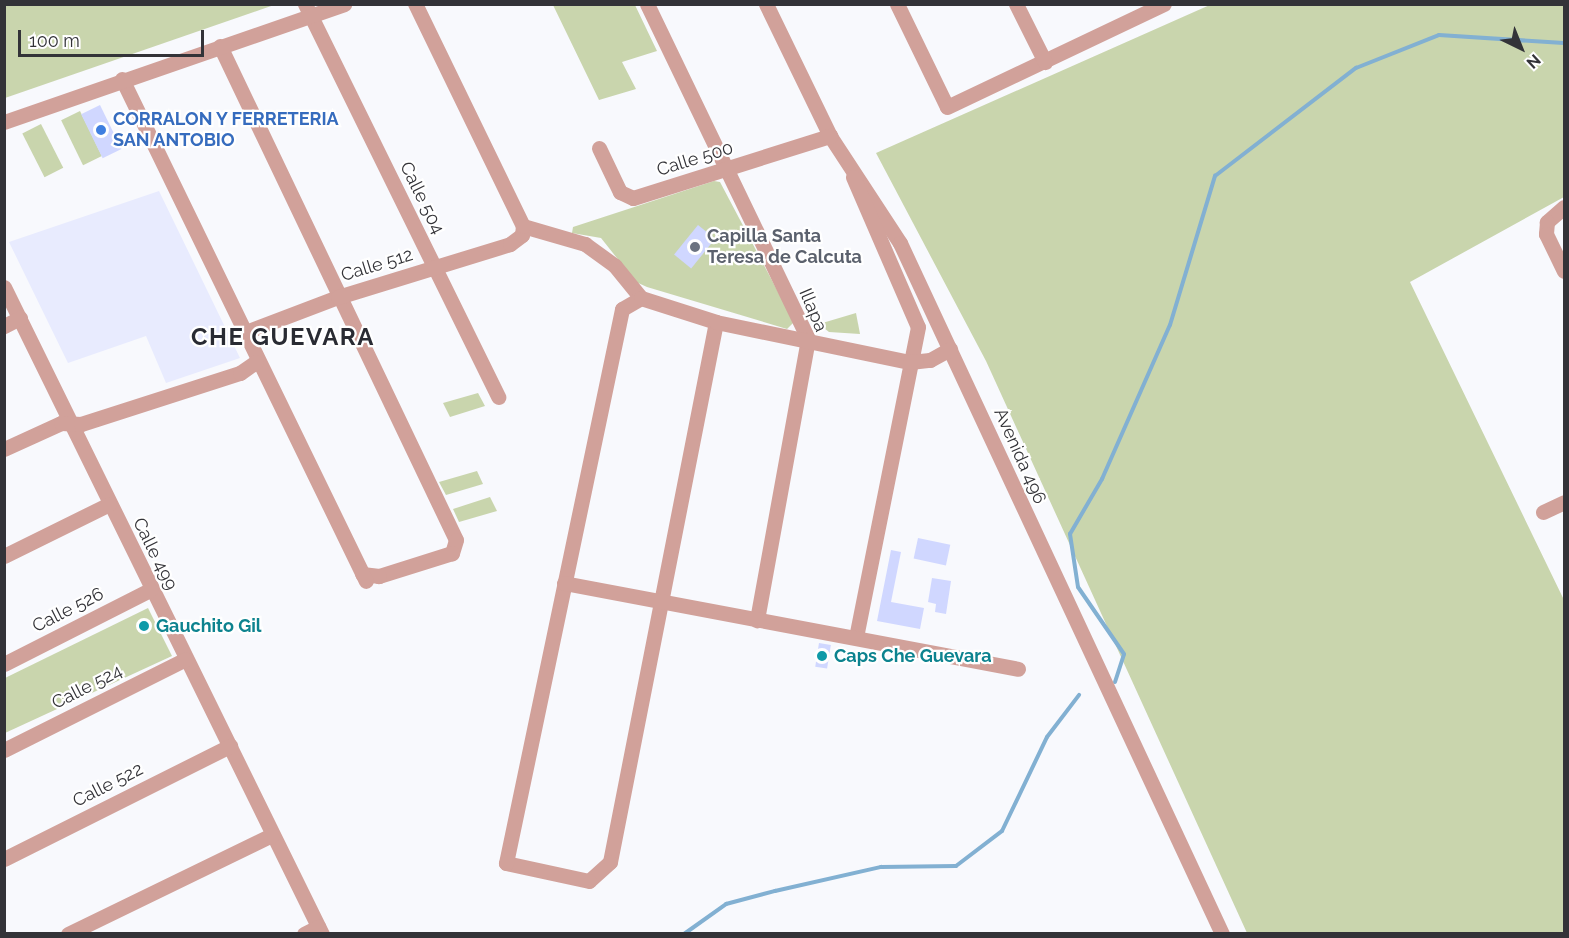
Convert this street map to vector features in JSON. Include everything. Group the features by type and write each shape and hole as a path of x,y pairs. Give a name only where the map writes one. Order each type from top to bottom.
{"street":[{"path":"4,122 220,46 307,10 344,4"},
{"path":"415,4 523,230 585,244 615,266 641,298 716,322 808,339 910,362 930,360 950,350"},
{"name":"Illapa","path":"647,4 725,171 808,339 757,620"},
{"name":"Avenida 496","path":"766,4 830,136 890,224 1222,933"},
{"path":"897,4 947,107 1045,62 1148,8 1164,4"},
{"path":"1016,4 1045,62"},
{"name":"Calle 504","path":"307,10 498,397"},
{"path":"122,79 256,362 364,579 452,553 457,547 352,315 338,297 220,46"},
{"name":"Calle 500","path":"599,148 620,192 633,198 725,171 830,136"},
{"path":"846,160 918,327 856,637"},
{"path":"1564,207 1546,222 1546,234 1564,271"},
{"name":"Calle 512","path":"243,333 338,297 510,244 523,230"},
{"name":"Calle 499","path":"4,287 150,590 320,930"},
{"path":"641,298 622,309 506,863 589,881 610,861 663,601 716,322"},
{"path":"4,326 20,318"},
{"path":"4,449 70,420 81,424 240,374 256,362"},
{"path":"1543,512 1564,502"},
{"path":"4,556 109,504"},
{"path":"564,584 1018,669"},
{"name":"Calle 526","path":"4,664 150,590"},
{"name":"Calle 524","path":"4,750 186,659"},
{"name":"Calle 522","path":"4,859 230,746"},
{"path":"68,933 272,835"},
{"path":"304,933 320,930"}],"shaded area":[{"path":"159,191 240,358 166,383 146,336 68,363 9,242"}],"green space":[{"path":"5,4 274,4 274,5 5,98"},
{"path":"1212,4 1564,5 1564,197 1410,282 1564,600 1564,933 1247,933 986,361 876,153"},
{"path":"553,5 635,5 657,51 622,62 636,89 599,100"},
{"path":"80,111 102,156 83,165 61,120"},
{"path":"41,124 63,168 45,177 22,134"},
{"path":"714,181 720,182 794,322 787,329 647,287 636,282 601,238 572,233 573,227"},
{"path":"856,313 860,334 829,332 819,324"},
{"path":"478,393 485,406 450,417 443,403"},
{"path":"477,471 483,484 446,495 439,482"},
{"path":"490,497 497,511 459,522 453,509"},
{"path":"148,608 172,656 5,733 5,678"}],"building":[{"name":"CORRALON Y FERRETERIA SAN ANTOBIO","path":"100,105 121,149 103,158 81,114"},
{"name":"Capilla Santa Teresa de Calcuta","path":"698,225 715,239 691,268 674,255"},
{"path":"918,538 950,545 946,565 914,559"},
{"path":"891,550 901,552 891,602 924,608 920,629 877,621"},
{"path":"932,578 951,581 946,614 935,612 936,604 928,602"},
{"name":"Caps Che Guevara","path":"819,643 831,645 827,669 815,667"}],"waterway":[{"path":"1115,682 1124,654 1078,587 1070,534 1102,479 1170,325 1215,176 1356,68 1439,35 1564,43"},
{"path":"684,934 726,904 775,891 881,867 956,866 1002,831 1047,737 1079,695"}],"place":[{"name":"CORRALON Y FERRETERIA SAN ANTOBIO","path":"101,130"},
{"name":"Capilla Santa Teresa de Calcuta","path":"695,247"},
{"name":"Gauchito Gil","path":"144,626"},
{"name":"Caps Che Guevara","path":"822,656"}],"district":[{"name":"CHE GUEVARA","path":"283,337"}]}
